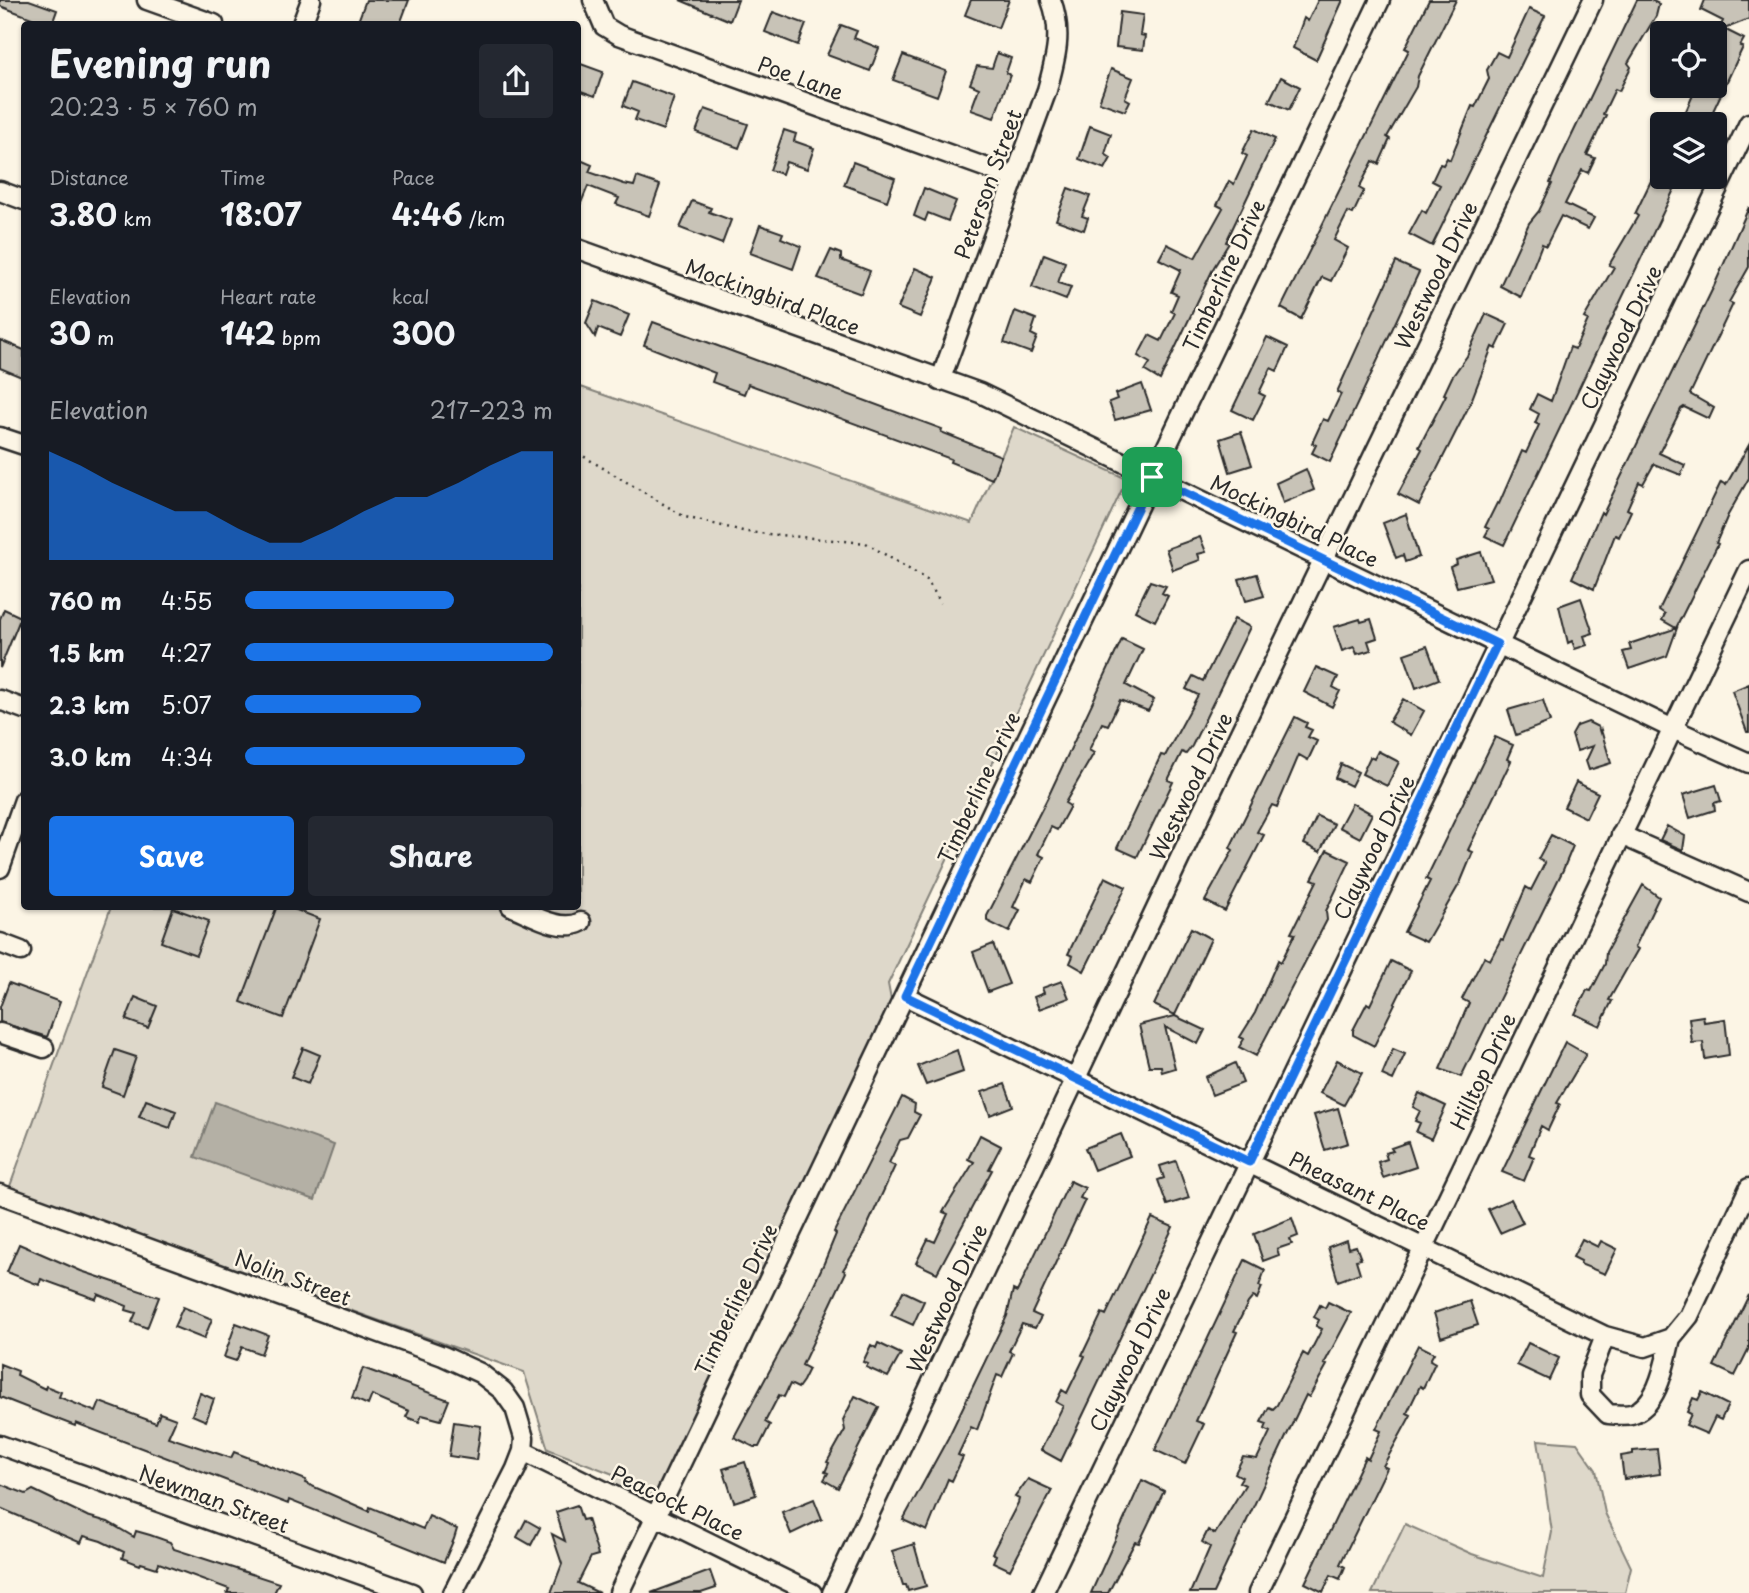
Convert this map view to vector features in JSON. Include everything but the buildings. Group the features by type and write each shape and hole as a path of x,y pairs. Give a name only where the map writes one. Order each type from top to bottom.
{"street":[{"path":"147,0 206,21"},
{"path":"303,21 311,0"},
{"name":"Poe Lane","path":"593,0 604,26 619,35 1012,177"},
{"name":"Peterson Street","path":"940,381 1012,177 1047,90 1057,54 1059,20 1051,0"},
{"name":"Timberline Drive","path":"619,1593 1380,0"},
{"name":"Westwood Drive","path":"832,1593 1593,0"},
{"name":"Claywood Drive","path":"1043,1593 1749,123"},
{"path":"0,191 21,199"},
{"name":"Mockingbird Place","path":"581,250 940,381 980,393 1673,729 1749,763"},
{"path":"0,437 21,445"},
{"name":"Hilltop Drive","path":"1258,1593 1749,570"},
{"path":"0,700 21,708"},
{"path":"0,868 21,808"},
{"path":"1622,835 1749,892"},
{"path":"521,910 563,926 573,926 581,922"},
{"path":"0,943 21,951"},
{"name":"Pheasant Place","path":"905,996 1605,1336 1645,1347 1671,1338"},
{"path":"0,1033 44,1048"},
{"path":"1605,1336 1590,1376 1590,1395 1608,1414 1631,1414 1643,1406 1661,1376 1671,1338 1689,1317 1749,1188"},
{"name":"Nolin Street","path":"0,1194 443,1356 480,1373 503,1391 515,1408 524,1438 523,1451"},
{"name":"Newman Street","path":"0,1445 412,1593"},
{"path":"453,1593 523,1451"},
{"name":"Peacock Place","path":"523,1451 813,1593"}],"path":[{"path":"581,455 685,517 747,532 866,543 927,580 941,603"}],"shaded area":[{"path":"581,387 972,523 1014,427 1127,479 888,984 892,1005 667,1482 646,1499 613,1484 613,1474 548,1449 524,1372 9,1189 110,910 581,910"},
{"path":"215,1102 334,1145 315,1200 195,1157"},
{"path":"1538,1440 1577,1443 1596,1470 1605,1513 1631,1567 1625,1593 1372,1593 1405,1524 1472,1554 1543,1578 1552,1532"}],"route":[{"path":"1152,477 1497,644 1249,1162 905,996 1152,477"}]}
